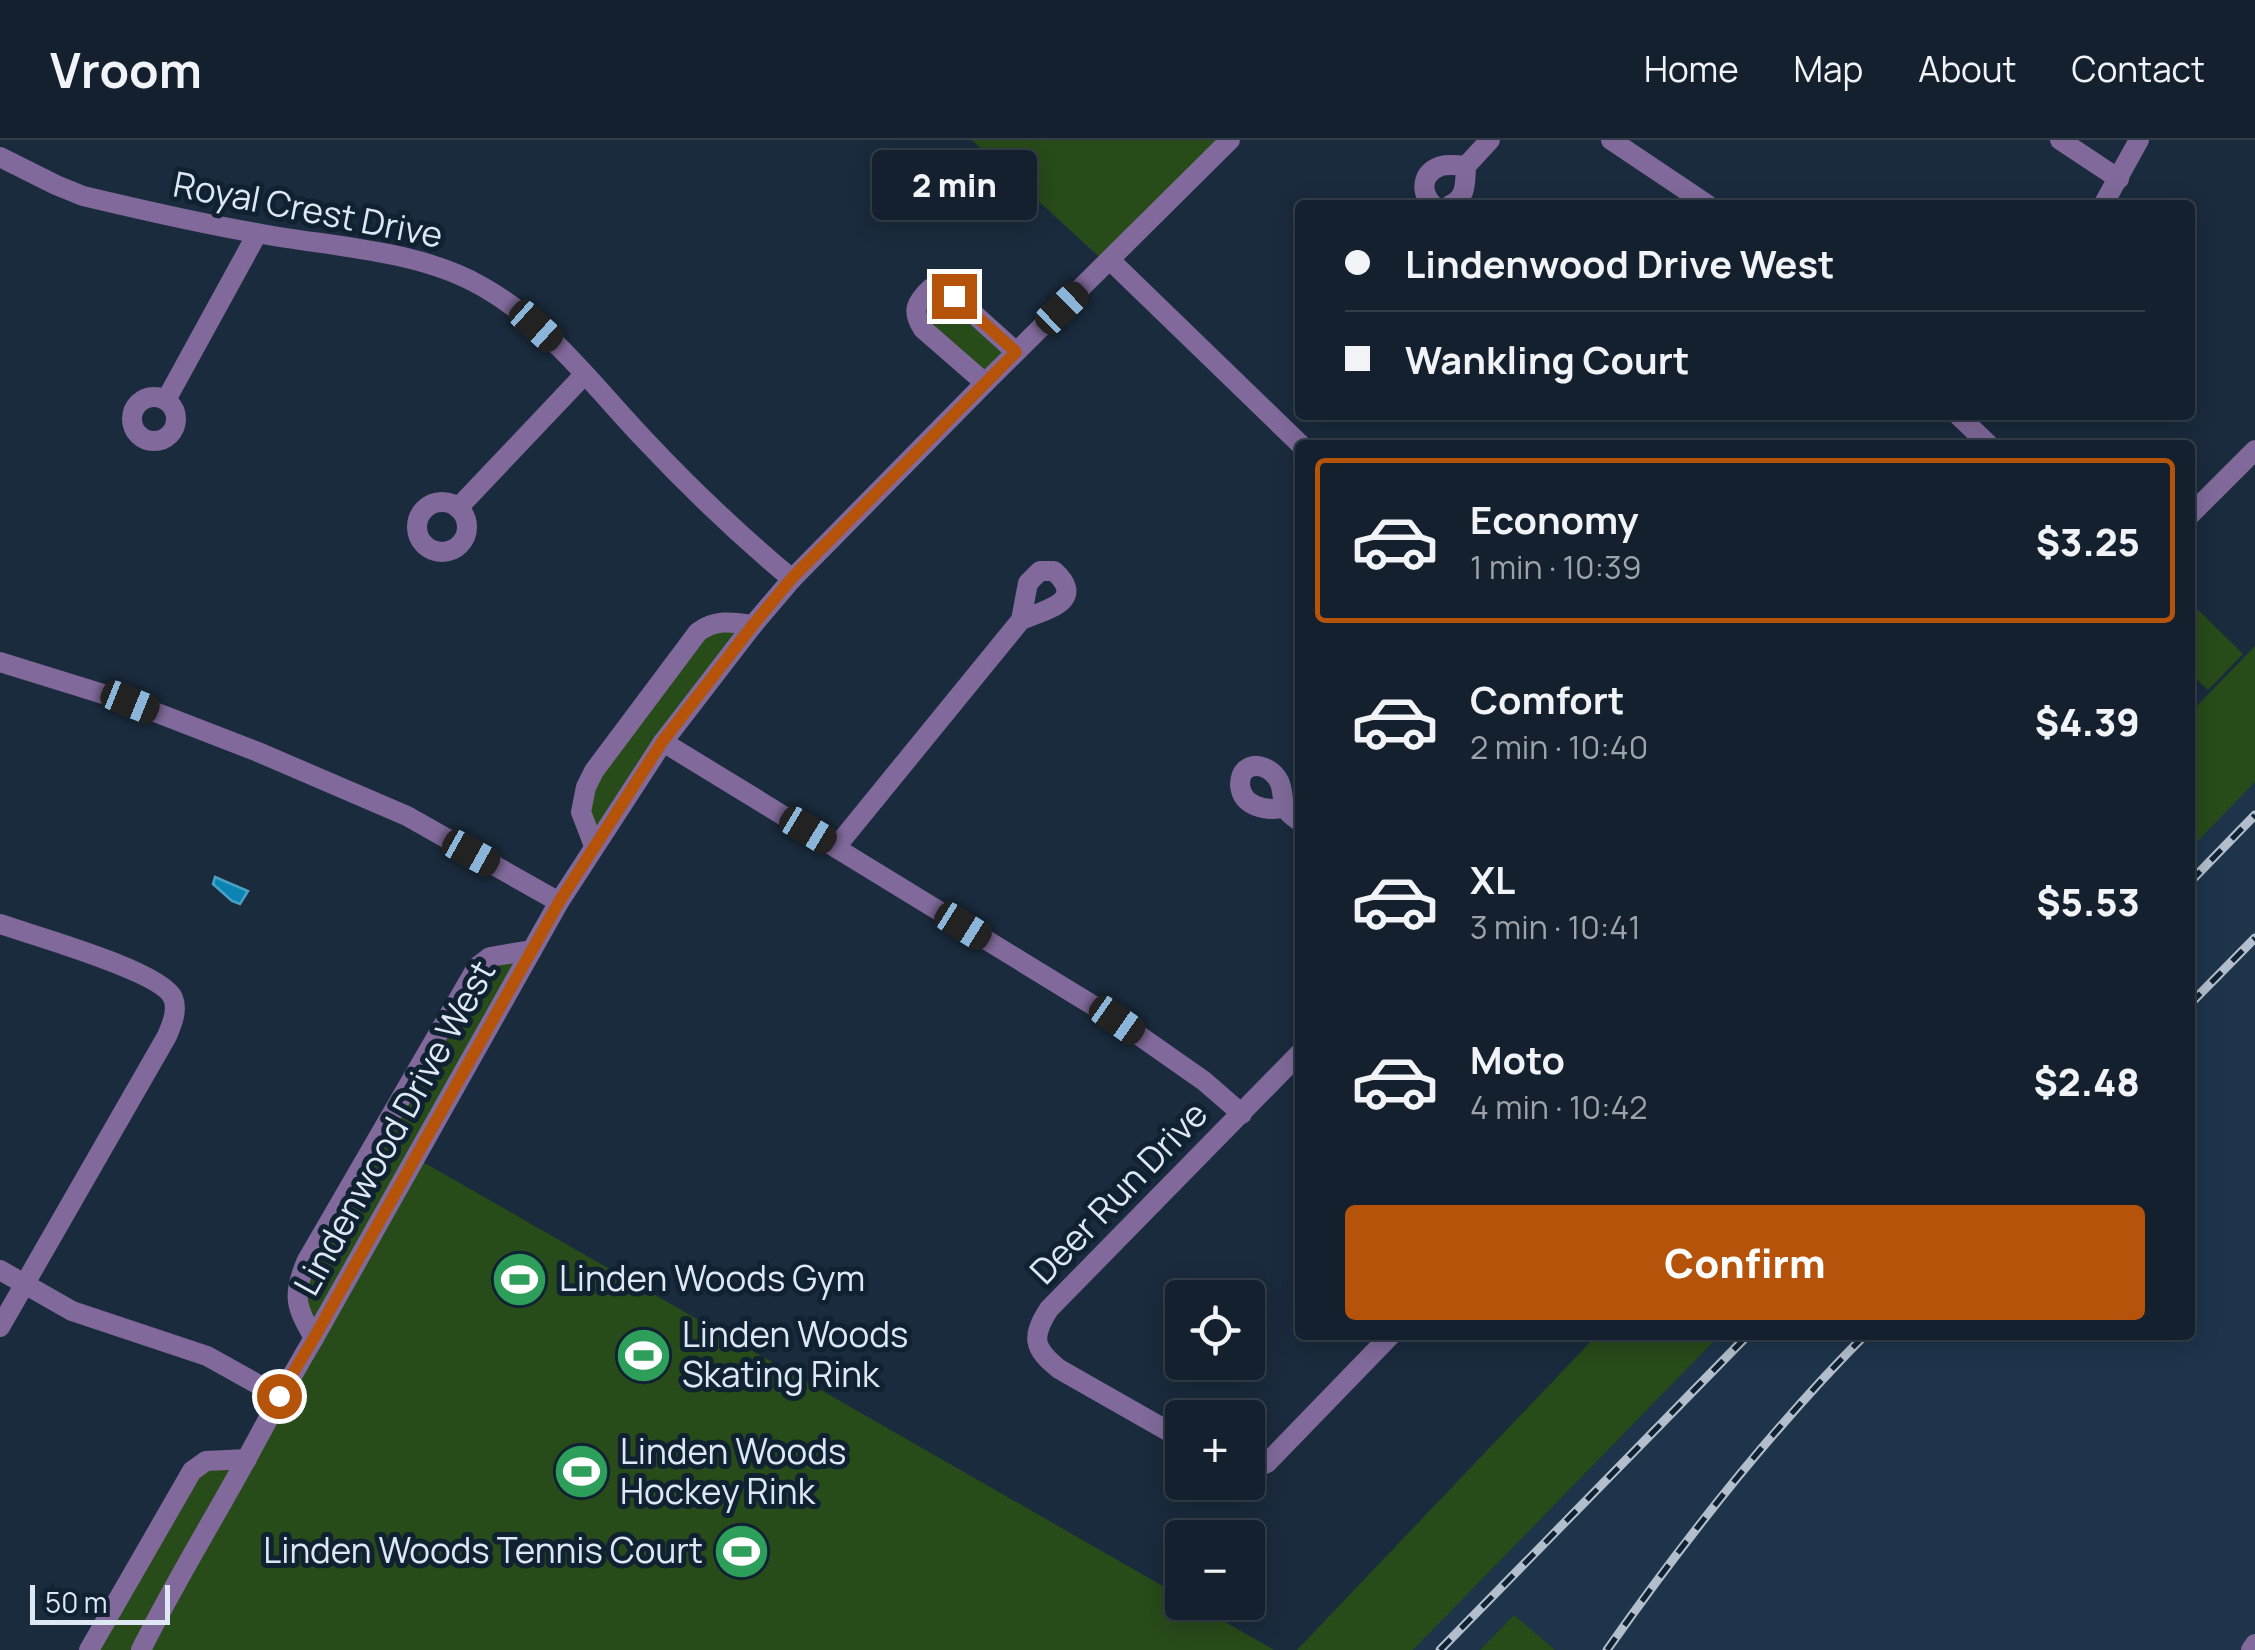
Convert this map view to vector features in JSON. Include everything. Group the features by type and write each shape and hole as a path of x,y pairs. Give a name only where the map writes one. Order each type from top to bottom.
{"street":[{"name":"Lindenwood Drive West","path":"141,1650 279,1396 559,902 662,742 792,578 1230,140"},
{"path":"1457,200 1465,187 1466,166 1490,140"},
{"path":"1611,140 1701,200"},
{"path":"2060,140 2119,179"},
{"path":"2106,200 2139,140"},
{"name":"Royal Crest Drive","path":"0,157 83,196 257,234 414,261 481,286 519,310 553,341 691,490 792,578"},
{"path":"1428,200 1424,179 1440,166 1466,166"},
{"path":"166,400 257,234"},
{"path":"1110,260 1296,440"},
{"path":"985,383 923,329 916,318 916,306 923,295 931,288 943,289 1016,352"},
{"path":"458,508 584,375"},
{"path":"1967,420 1984,440"},
{"path":"2195,510 2255,450"},
{"path":"836,847 1021,620"},
{"path":"594,846 581,812 582,799 594,772 698,632 723,621 753,625"},
{"path":"0,662 130,702 258,752 407,816 559,902"},
{"path":"662,742 1117,1020 1204,1080 1242,1114"},
{"path":"0,924 148,977 166,987 174,999 174,1019 167,1036 0,1326"},
{"name":"Lindenwood Drive West","path":"314,1338 296,1301 300,1278 316,1245 477,967 490,957 532,950"},
{"name":"Deer Run Drive","path":"1165,1429 1059,1369 1042,1355 1036,1339 1040,1322 1295,1058"},
{"path":"0,1270 72,1311 207,1356 279,1396"},
{"path":"1265,1464 1386,1340"},
{"path":"90,1650 192,1470 206,1461 247,1459"},
{"path":"2251,1650 2255,1644"}],"shaded area":[{"path":"2255,782 2255,1650 1555,1650 1514,1615 1480,1650 1413,1650 1715,1340 2195,1340 2195,844"}],"green space":[{"path":"972,140 1230,140 1107,264"},
{"path":"931,288 1016,352 985,383 917,306"},
{"path":"2195,607 2243,654 2208,690 2195,678"},
{"path":"753,625 594,846 582,799 698,632"},
{"path":"2255,646 2255,782 2195,844 2195,708"},
{"path":"532,950 416,1158 1165,1587 1165,1620 1222,1620 1274,1650 89,1650 192,1471 247,1458 314,1339 296,1301 477,967"},
{"path":"1592,1340 1715,1340 1413,1650 1297,1650"},
{"path":"1514,1615 1555,1650 1480,1650"}],"water":[{"path":"215,877 248,891 240,904 213,884"}],"railway":[{"path":"2195,877 2255,815"},
{"path":"2195,999 2255,938"},
{"path":"1440,1650 1743,1340"},
{"path":"1607,1650 1729,1487 1860,1340"}],"place":[{"name":"Linden Woods Gym","path":"520,1279"},
{"name":"Linden Woods Skating Rink","path":"643,1355"},
{"name":"Linden Woods Hockey Rink","path":"581,1472"},
{"name":"Linden Woods Tennis Court","path":"742,1551"}],"route":[{"path":"279,1396 559,902 662,742 792,578 1016,352 954,296"}]}
